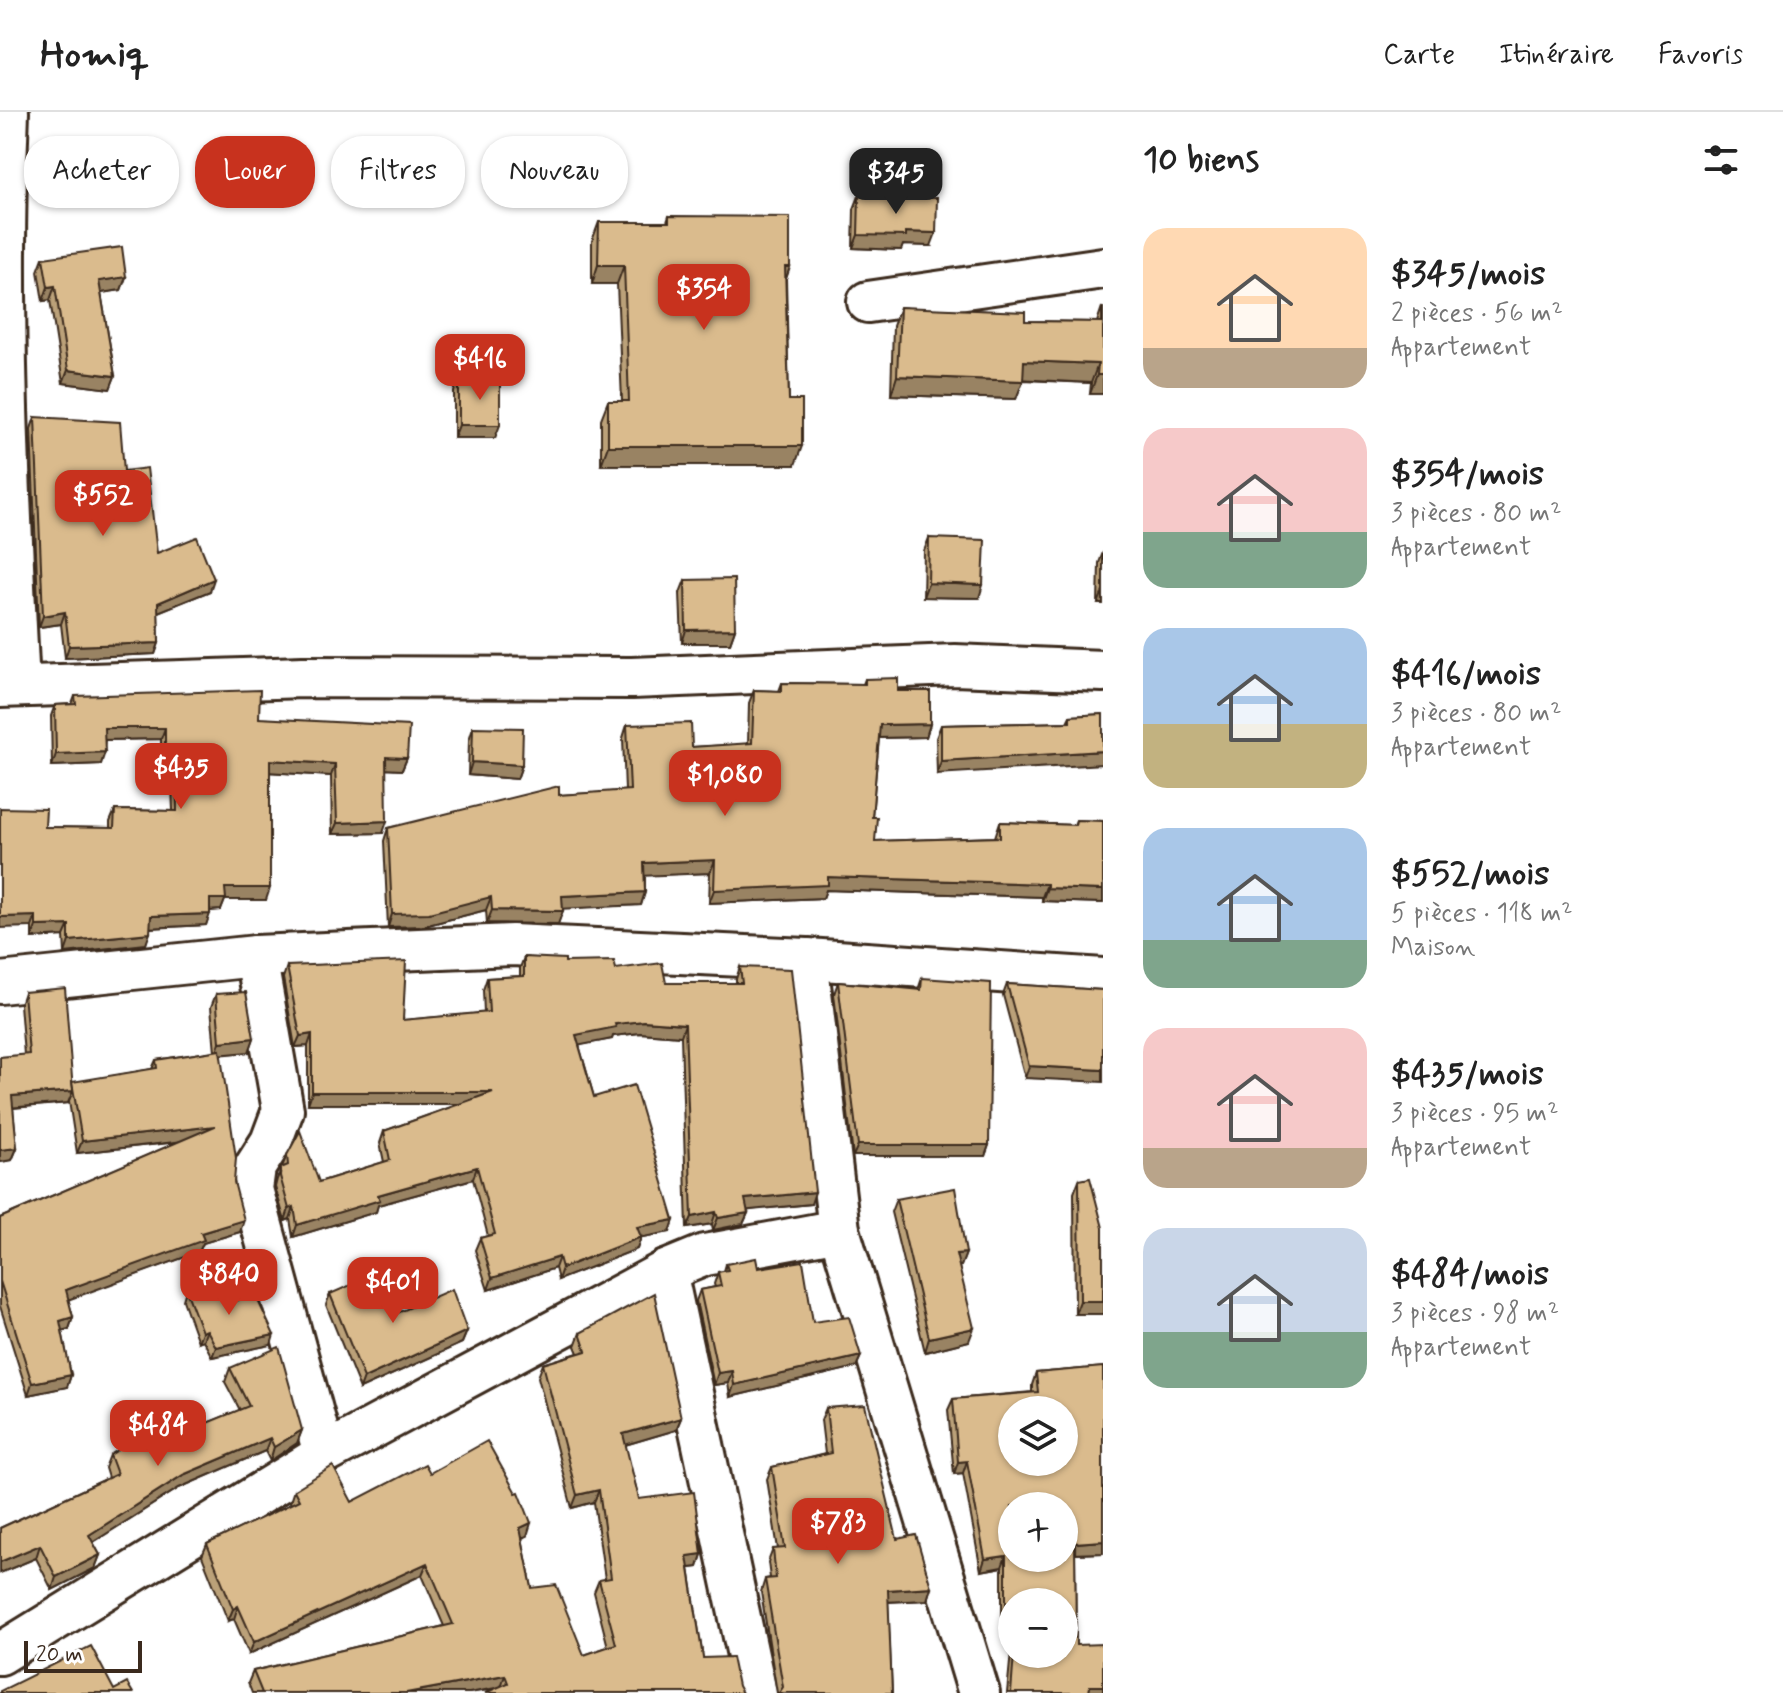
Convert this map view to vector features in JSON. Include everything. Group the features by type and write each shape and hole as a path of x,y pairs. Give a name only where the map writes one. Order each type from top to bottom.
{"street":[{"path":"8,112 1,173 9,686 303,677 632,678 955,665 1103,671"},
{"path":"868,302 1103,268"},
{"path":"0,983 256,956 512,945 807,959 1103,979"},
{"path":"256,956 283,1110 271,1142 255,1167 252,1189 324,1454"},
{"path":"807,959 839,1230 979,1693"},
{"path":"0,1654 324,1454 666,1271 705,1255 839,1230"},
{"path":"666,1271 756,1693"}],"building":[{"path":"859,196 937,198 936,233 858,235"},
{"path":"669,216 790,217 790,267 785,267 789,400 802,400 802,446 608,446 608,401 629,401 624,265 598,265 599,222 669,222"},
{"path":"122,247 126,277 99,281 115,376 68,370 55,286 48,287 43,258"},
{"path":"900,307 1025,312 1025,321 1102,322 1103,307 1103,375 1097,375 1098,364 1024,361 1023,381 897,376"},
{"path":"459,379 500,379 500,425 459,425"},
{"path":"35,417 120,422 124,471 147,468 157,553 197,537 214,579 158,603 159,643 69,646 65,612 43,616"},
{"path":"929,538 985,540 983,585 928,583"},
{"path":"734,579 735,629 686,630 685,580"},
{"path":"898,678 898,691 930,691 930,724 880,725 872,817 877,817 875,841 1000,837 1000,822 1075,825 1076,820 1103,821 1103,890 1047,888 1047,884 828,877 828,885 714,890 715,860 644,863 645,892 562,896 563,911 492,910 491,897 429,913 392,914 388,828 559,786 559,795 630,790 627,725 691,723 692,747 752,743 754,690 782,691 782,683 865,684 865,679"},
{"path":"260,690 259,718 409,726 407,758 386,757 387,821 337,823 335,764 270,760 270,888 225,888 226,899 210,899 210,914 151,916 150,933 69,941 69,925 36,926 36,916 0,917 0,808 46,809 45,827 114,828 115,810 177,811 176,749 165,749 165,728 104,728 105,752 56,754 55,705 76,704 75,696"},
{"path":"1103,714 1103,751 941,761 941,725 1070,722 1070,716"},
{"path":"473,727 523,728 522,765 472,762"},
{"path":"524,957 565,959 565,962 614,961 616,969 662,963 666,983 742,983 740,967 791,969 815,1192 745,1199 748,1213 718,1218 716,1212 692,1217 685,1024 644,1021 615,1024 616,1027 576,1035 594,1097 634,1085 674,1220 637,1227 641,1237 562,1268 559,1257 492,1278 480,1238 495,1234 477,1167 378,1195 380,1200 297,1225 294,1207 289,1209 280,1176 281,1168 288,1165 287,1155 300,1131 319,1182 390,1160 384,1131 493,1092 312,1092 312,1034 300,1036 287,966 406,961 403,1020 489,1012 487,978 524,976"},
{"path":"922,978 991,983 989,1145 858,1145 838,982 921,990"},
{"path":"1007,984 1103,990 1103,1070 1029,1066"},
{"path":"65,988 73,1091 12,1096 17,1148 0,1150 0,1057 29,1054 24,992"},
{"path":"246,992 254,1038 220,1042 216,994"},
{"path":"220,1050 236,1158 234,1182 244,1220 201,1233 204,1240 66,1290 73,1317 60,1321 71,1375 32,1383 0,1281 0,1218 215,1126 82,1141 72,1082 157,1068 156,1060"},
{"path":"1090,1178 1103,1228 1103,1301 1080,1301 1079,1180"},
{"path":"955,1188 966,1253 956,1254 974,1328 929,1338 896,1199"},
{"path":"756,1258 758,1268 803,1261 813,1322 849,1317 861,1356 734,1385 732,1371 718,1373 700,1290 721,1286 718,1272 728,1270 726,1264"},
{"path":"376,1274 393,1315 452,1289 467,1331 364,1378 330,1294"},
{"path":"220,1286 226,1304 255,1294 274,1335 216,1347 207,1330 202,1332 186,1290"},
{"path":"654,1293 681,1418 623,1434 639,1499 694,1492 702,1554 687,1556 703,1658 732,1657 742,1693 485,1693 508,1683 505,1675 406,1693 262,1693 253,1671 453,1624 427,1563 254,1642 238,1606 233,1609 207,1544 299,1500 294,1490 333,1466 352,1502 425,1464 430,1473 487,1441 516,1493 519,1492 531,1523 520,1528 532,1588 556,1585 584,1655 616,1644 599,1580 611,1578 599,1490 577,1495 543,1364 586,1351 580,1333"},
{"path":"279,1347 302,1430 274,1447 270,1438 183,1475 89,1535 100,1555 56,1577 40,1545 0,1562 0,1528 117,1474 110,1455 156,1426 165,1440 249,1406 230,1368"},
{"path":"1103,1367 1103,1541 1078,1543 1078,1492 998,1492 998,1557 985,1559 967,1461 958,1462 953,1399 1038,1392 1036,1373"},
{"path":"865,1405 897,1539 916,1535 931,1587 888,1590 892,1693 779,1693 783,1687 765,1579 776,1578 773,1549 785,1548 772,1467 831,1453 826,1408"},
{"path":"1006,1572 1075,1572 1075,1588 1006,1588"},
{"path":"1103,1644 1103,1686 1090,1686 1089,1693 1011,1693 1013,1668 1078,1668 1078,1645"},
{"path":"91,1646 114,1690 127,1683 133,1693 0,1693 0,1691"}]}
